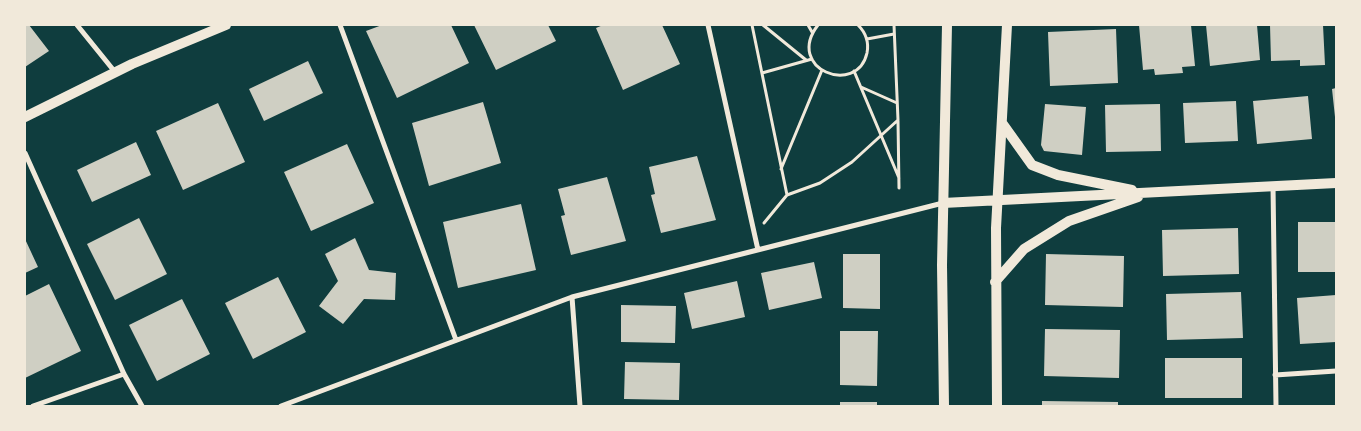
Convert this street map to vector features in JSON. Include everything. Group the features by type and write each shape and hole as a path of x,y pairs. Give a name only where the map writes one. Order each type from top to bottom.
{"main road":[{"path":"25,117 115,72 226,25"},
{"path":"944,406 943,203 946,150 947,25"},
{"path":"997,406 995,282 1007,25"},
{"path":"1002,123 1032,165 1058,176 1148,193"},
{"path":"943,203 1336,183"},
{"path":"995,282 1024,249 1069,221 1148,193"}],"street":[{"path":"77,25 115,72"},
{"path":"340,25 456,340"},
{"path":"708,25 758,250"},
{"path":"25,153 124,374 142,406"},
{"path":"1273,186 1276,406"},
{"path":"281,406 572,297 943,203"},
{"path":"572,297 580,406"},
{"path":"1275,375 1336,371"},
{"path":"33,406 124,374"}],"path":[{"path":"752,25 787,195"},
{"path":"763,25 806,60"},
{"path":"808,25 812,32"},
{"path":"818,25 812,32 809,42 812,58 822,70 836,76 854,71 866,57 867,39 858,25"},
{"path":"894,25 899,188"},
{"path":"867,39 894,34"},
{"path":"762,73 812,58"},
{"path":"781,169 822,70"},
{"path":"854,71 899,178"},
{"path":"860,87 897,103"},
{"path":"754,236 787,195 820,184 852,162 898,120"}],"building":[{"path":"25,25 29,25 49,51 25,67"},
{"path":"382,25 451,25 469,63 397,98 366,31"},
{"path":"474,25 548,25 556,41 496,70"},
{"path":"603,25 662,25 680,64 623,90 596,28"},
{"path":"1139,25 1191,25 1195,66 1182,67 1183,73 1155,75 1154,69 1143,70"},
{"path":"1206,25 1257,25 1260,60 1210,66"},
{"path":"1270,25 1323,25 1325,65 1300,66 1300,60 1271,61"},
{"path":"1116,29 1118,83 1050,86 1048,32"},
{"path":"308,61 323,93 264,121 249,89"},
{"path":"1336,88 1336,116 1335,117 1332,89"},
{"path":"1308,96 1312,139 1257,144 1253,101"},
{"path":"1236,101 1238,141 1185,143 1183,103"},
{"path":"483,102 501,163 429,186 412,123"},
{"path":"218,103 245,162 183,190 156,131"},
{"path":"1045,104 1086,107 1082,155 1044,151 1041,145"},
{"path":"1160,104 1161,151 1106,152 1105,105"},
{"path":"136,142 151,175 92,202 77,170"},
{"path":"347,144 374,203 311,231 284,172"},
{"path":"697,156 716,220 661,233 651,195 655,194 649,167"},
{"path":"607,177 626,241 571,255 561,216 565,215 558,189"},
{"path":"521,204 536,270 458,288 443,222"},
{"path":"139,218 167,274 115,300 87,244"},
{"path":"1298,222 1336,222 1336,272 1298,272"},
{"path":"1238,228 1239,274 1163,276 1162,230"},
{"path":"355,238 369,270 396,273 395,300 364,299 343,324 319,306 338,281 325,254"},
{"path":"25,239 38,267 25,273"},
{"path":"843,254 880,254 880,309 843,308"},
{"path":"1046,254 1124,256 1123,307 1045,305"},
{"path":"814,262 822,298 769,310 761,273"},
{"path":"278,277 306,332 253,359 225,303"},
{"path":"737,281 745,317 692,329 684,293"},
{"path":"49,284 81,351 25,378 25,296"},
{"path":"1241,292 1243,338 1167,340 1166,294"},
{"path":"1336,295 1336,342 1300,344 1297,298"},
{"path":"182,299 210,354 157,381 129,325"},
{"path":"621,305 676,306 675,343 621,342"},
{"path":"1045,329 1120,330 1119,378 1044,376"},
{"path":"840,331 878,331 877,386 840,385"},
{"path":"1165,358 1242,358 1242,398 1165,398"},
{"path":"625,362 680,363 679,400 624,399"},
{"path":"1042,401 1118,402 1118,406 1042,406"},
{"path":"840,402 877,402 877,406 840,406"}]}
